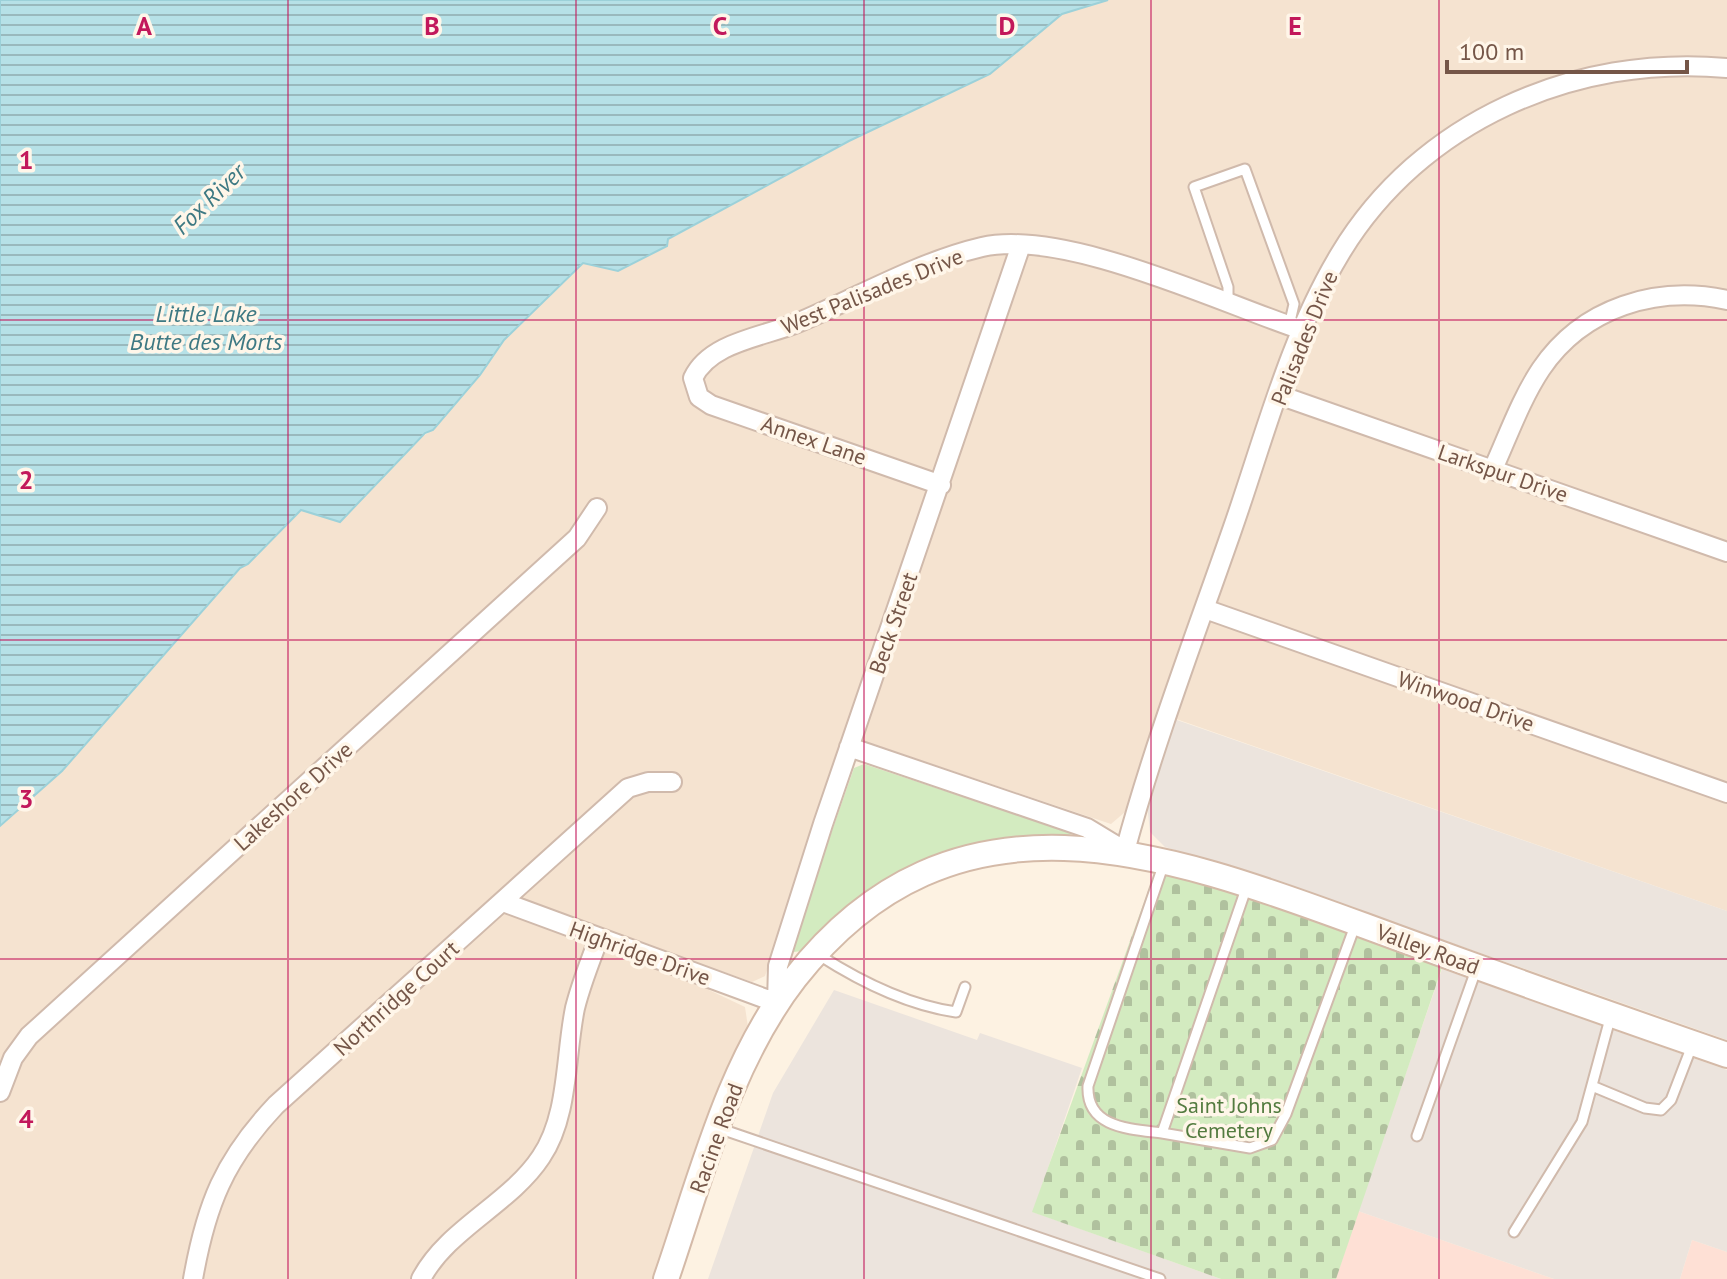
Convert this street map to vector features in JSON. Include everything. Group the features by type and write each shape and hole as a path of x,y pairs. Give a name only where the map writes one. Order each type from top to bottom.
{"main road":[{"name":"Valley Road","path":"777,1003 816,954 869,906 929,873 960,862 1025,849 1060,846 1125,851 1247,885 1727,1055"},
{"name":"Racine Road","path":"666,1279 718,1128 754,1043 777,1003"}],"street":[{"name":"Palisades Drive","path":"1125,851 1279,395 1296,328 1356,231 1401,180 1461,130 1528,95 1569,80 1658,66 1727,68"},
{"name":"West Palisades Drive","path":"693,388 697,370 718,352 971,251 1021,245 1079,252 1296,328"},
{"name":"Beck Street","path":"777,1003 778,966 849,747 1021,245"},
{"path":"1493,469 1532,384 1552,355 1578,330 1608,311 1659,296 1695,295 1727,300"},
{"name":"Annex Lane","path":"693,388 699,397 711,405 941,485"},
{"name":"Larkspur Drive","path":"1279,395 1727,552"},
{"name":"Lakeshore Drive","path":"0,1092 13,1058 29,1036 577,538 597,508"},
{"name":"Winwood Drive","path":"1205,609 1727,793"},
{"name":"Valley Road","path":"849,747 1087,828 1125,851"},
{"name":"Northridge Court","path":"193,1279 209,1207 227,1168 249,1135 276,1105 628,788 648,782 672,782"},
{"name":"Highridge Drive","path":"503,902 777,1003"},
{"path":"421,1279 436,1258 526,1175 546,1148 558,1116 575,1007 599,938"}],"lane":[{"path":"1228,304 1228,287 1194,187 1245,169 1294,304 1296,328"},
{"path":"1165,860 1092,1075 1088,1098 1097,1116 1106,1122 1250,1148 1272,1140 1286,1114 1356,923"},
{"path":"1162,1133 1247,885"},
{"path":"816,954 852,977 932,1009 956,1012 965,987"},
{"path":"1417,1136 1477,966"},
{"path":"1514,1232 1582,1122 1611,1014"},
{"path":"1592,1086 1645,1108 1661,1110 1671,1100 1693,1043"},
{"path":"718,1128 1160,1279"}],"shaded area":[{"path":"1108,0 1727,0 1727,911 1159,713 1125,812 1111,824 848,736 765,976 752,982 718,970 709,990 745,1007 748,1027 655,1279 0,1279 0,826 62,771 240,568 248,564 302,510 433,430 480,375 504,340 583,263 618,271 667,246 668,240 849,141 990,74 1062,14"},
{"path":"1174,719 1727,911 1727,1040 1256,874 1165,847 1150,832 1147,804"},
{"path":"1442,969 1727,1070 1727,1252 1692,1240 1680,1279 1554,1279 1358,1211"},
{"path":"834,990 977,1040 980,1033 1082,1068 1033,1212 1221,1279 708,1279 773,1093"},
{"path":"1358,1211 1554,1279 1336,1279"},
{"path":"1692,1240 1727,1252 1727,1279 1680,1279"}],"green space":[{"path":"864,764 1047,825 1059,825 1077,832 969,846 915,865 867,893 844,910 802,951 794,952 793,942 854,768"},
{"name":"Saint Johns Cemetery","path":"1160,858 1446,956 1336,1279 1221,1279 1032,1212"}],"water":[{"name":"Little Lake Butte des Morts","path":"0,0 1108,0 1062,14 990,74 849,141 668,239 667,246 618,271 583,263 504,340 480,375 433,430 425,433 340,522 301,510 248,564 240,568 62,771 0,826"}],"water label":[{"name":"Fox River","path":"209,199"}]}
